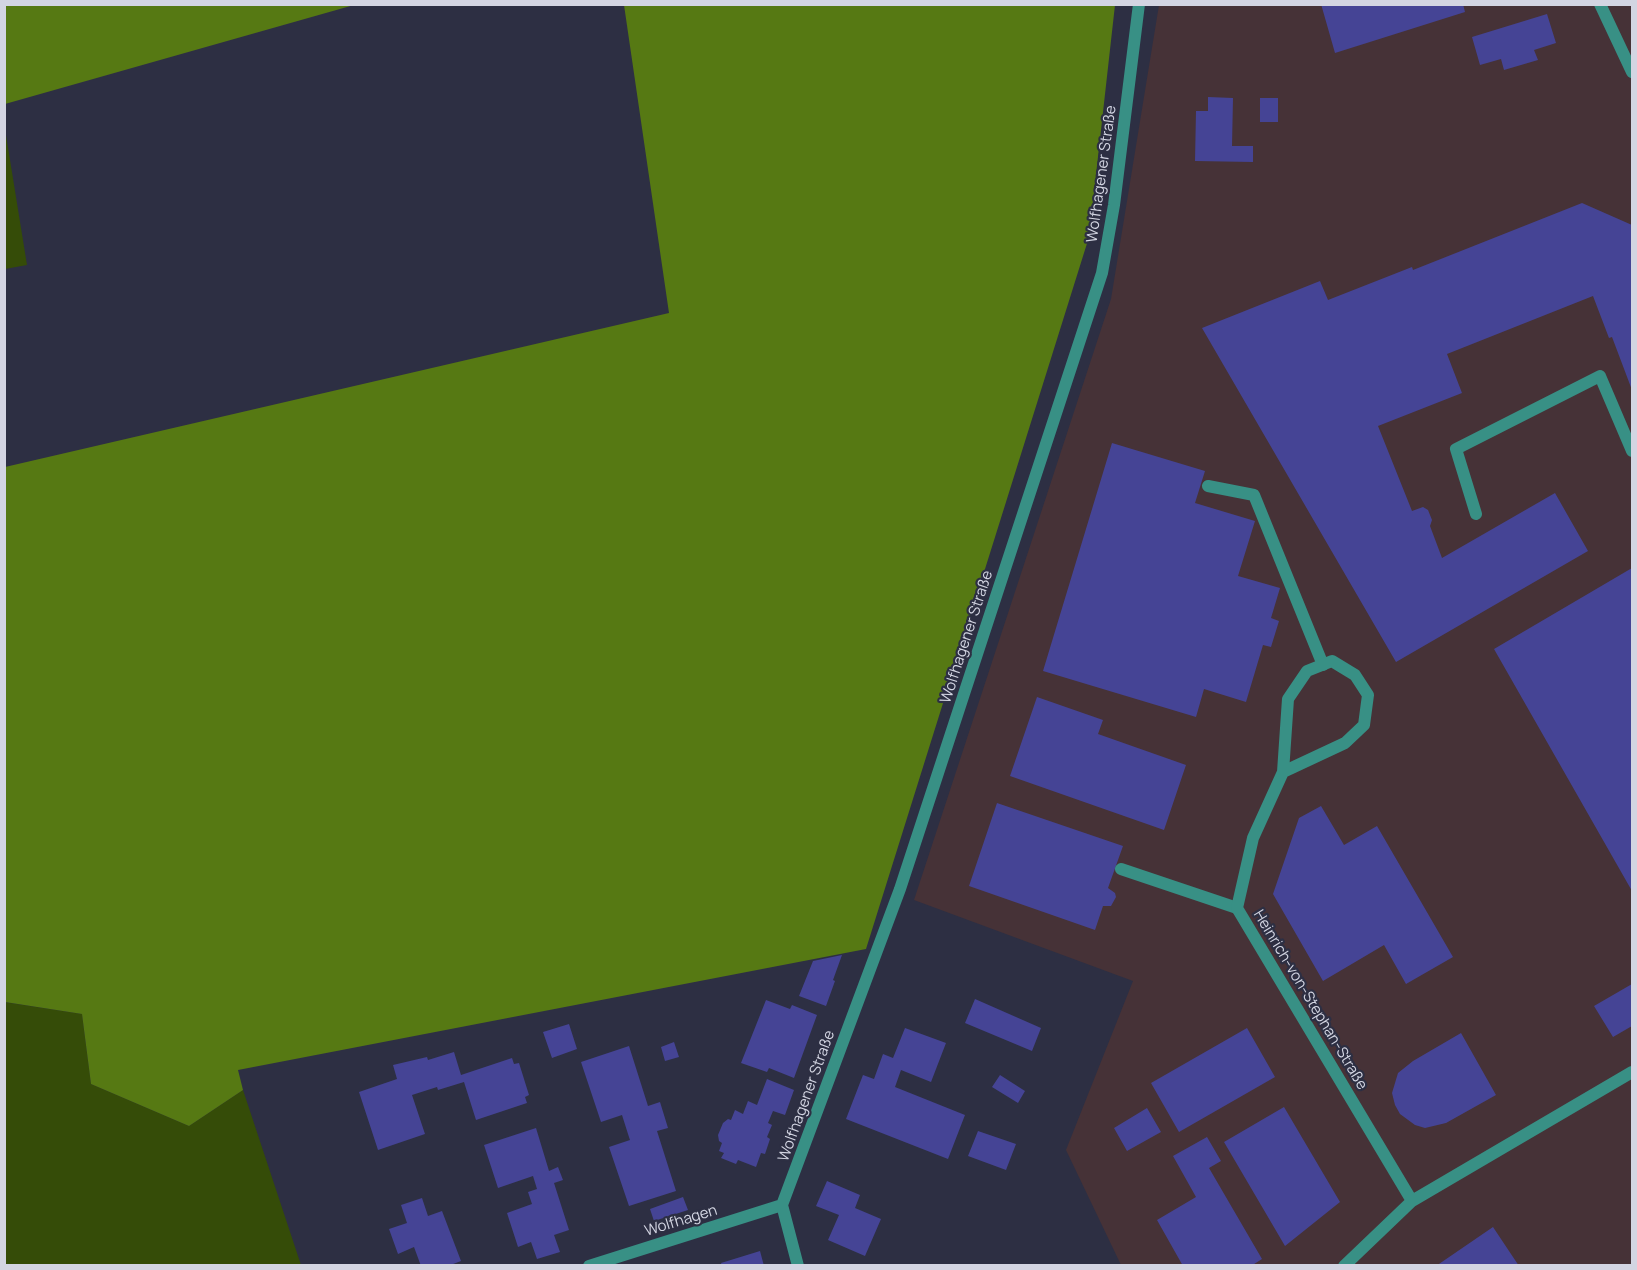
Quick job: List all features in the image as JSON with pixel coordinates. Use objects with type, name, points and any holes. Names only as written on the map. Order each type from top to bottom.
[{"type":"street","name":"Wolfhagener Straße","points":[[782,1205],[900,889],[1102,273],[1114,205],[1139,4]]},
{"type":"street","points":[[1600,4],[1632,72]]},
{"type":"street","points":[[1476,514],[1456,449],[1600,376],[1632,451]]},
{"type":"street","points":[[1208,486],[1254,495],[1323,665],[1332,661],[1355,675],[1368,695],[1364,725],[1345,742],[1283,772]]},
{"type":"street","name":"Heinrich-von-Stephan-Straße","points":[[1323,665],[1307,671],[1288,699],[1283,772],[1254,838],[1237,908],[1412,1201]]},
{"type":"street","points":[[1121,869],[1237,908]]},
{"type":"street","points":[[1344,1266],[1412,1201],[1632,1072]]},
{"type":"street","name":"Wolfhagen","points":[[589,1266],[782,1205]]},
{"type":"street","points":[[782,1205],[798,1266]]},
{"type":"shaded area","points":[[1159,5],[1632,5],[1632,1265],[1121,1265],[1066,1150],[1133,981],[914,900],[1111,299]]},
{"type":"green space","points":[[5,4],[354,4],[354,5],[5,104]]},
{"type":"green space","points":[[624,5],[1115,5],[1089,237],[866,949],[238,1070],[243,1090],[189,1126],[91,1084],[82,1014],[5,1002],[5,467],[669,313]]},
{"type":"green space","points":[[5,129],[27,265],[4,269]]},
{"type":"green space","points":[[4,1002],[82,1014],[91,1084],[189,1126],[243,1090],[301,1265],[5,1265]]},
{"type":"building","points":[[1321,4],[1463,4],[1465,12],[1335,53]]},
{"type":"building","points":[[1547,14],[1556,43],[1534,50],[1538,60],[1504,70],[1501,59],[1480,65],[1472,37]]},
{"type":"building","points":[[1208,97],[1233,98],[1232,146],[1253,146],[1253,162],[1195,161],[1196,111],[1208,111]]},
{"type":"building","points":[[1260,98],[1278,98],[1278,122],[1260,122]]},
{"type":"building","points":[[1582,203],[1632,225],[1632,390],[1612,337],[1609,338],[1593,296],[1447,354],[1462,393],[1378,426],[1412,511],[1423,507],[1428,510],[1432,520],[1430,526],[1442,558],[1555,493],[1588,551],[1396,662],[1202,328],[1320,281],[1328,300],[1412,267],[1413,270]]},
{"type":"building","points":[[1112,443],[1205,471],[1195,503],[1255,521],[1238,576],[1280,588],[1271,618],[1279,621],[1271,647],[1263,645],[1246,702],[1204,689],[1196,717],[1043,671]]},
{"type":"building","points":[[1632,568],[1632,891],[1494,649]]},
{"type":"building","points":[[1037,697],[1103,720],[1098,734],[1186,765],[1164,830],[1010,776]]},
{"type":"building","points":[[997,803],[1123,846],[1108,888],[1115,893],[1116,897],[1111,906],[1103,906],[1095,930],[969,886]]},
{"type":"building","points":[[1321,806],[1344,845],[1377,826],[1453,957],[1406,984],[1384,945],[1323,981],[1273,894],[1299,818]]},
{"type":"building","points":[[842,955],[826,1006],[799,996],[813,961]]},
{"type":"building","points":[[1632,984],[1632,1026],[1613,1037],[1594,1006]]},
{"type":"building","points":[[975,999],[1041,1028],[1032,1051],[965,1023]]},
{"type":"building","points":[[766,1000],[790,1009],[792,1005],[817,1015],[794,1078],[769,1068],[767,1072],[741,1063]]},
{"type":"building","points":[[569,1024],[577,1049],[552,1058],[543,1032]]},
{"type":"building","points":[[905,1028],[946,1043],[931,1082],[901,1070],[895,1087],[965,1115],[948,1159],[846,1119],[863,1075],[874,1079],[883,1054],[893,1058]]},
{"type":"building","points":[[1247,1028],[1275,1077],[1179,1132],[1151,1083]]},
{"type":"building","points":[[1461,1033],[1496,1095],[1446,1123],[1425,1128],[1415,1125],[1400,1114],[1395,1105],[1392,1093],[1398,1073],[1413,1061]]},
{"type":"building","points":[[674,1042],[679,1057],[665,1061],[661,1047]]},
{"type":"building","points":[[629,1046],[648,1106],[660,1102],[668,1128],[657,1131],[676,1191],[629,1206],[609,1147],[630,1140],[622,1115],[601,1122],[581,1062]]},
{"type":"building","points":[[454,1052],[461,1075],[512,1058],[514,1064],[519,1063],[529,1095],[525,1097],[527,1103],[476,1120],[464,1082],[438,1090],[437,1087],[412,1095],[425,1134],[378,1150],[359,1092],[397,1079],[393,1065],[427,1057],[428,1060]]},
{"type":"building","points":[[1000,1075],[1025,1091],[1018,1103],[992,1087]]},
{"type":"building","points":[[767,1079],[794,1090],[785,1115],[773,1111],[768,1123],[772,1125],[767,1137],[770,1139],[765,1154],[761,1153],[756,1167],[738,1160],[736,1164],[721,1158],[724,1153],[719,1151],[722,1143],[718,1135],[723,1123],[728,1119],[731,1120],[735,1110],[743,1114],[748,1101],[757,1105]]},
{"type":"building","points":[[1284,1107],[1340,1202],[1285,1246],[1224,1142]]},
{"type":"building","points":[[1147,1108],[1161,1132],[1127,1151],[1114,1128]]},
{"type":"building","points":[[536,1128],[549,1171],[558,1167],[563,1180],[554,1183],[569,1230],[554,1235],[560,1252],[537,1259],[531,1242],[518,1247],[507,1213],[532,1204],[528,1192],[537,1189],[533,1176],[498,1188],[484,1145]]},
{"type":"building","points":[[978,1131],[1016,1144],[1006,1170],[968,1156]]},
{"type":"building","points":[[1207,1137],[1221,1161],[1209,1168],[1262,1259],[1251,1266],[1183,1266],[1157,1220],[1196,1197],[1173,1156]]},
{"type":"building","points":[[827,1181],[860,1195],[855,1208],[881,1219],[865,1256],[828,1240],[839,1215],[816,1206]]},
{"type":"building","points":[[683,1197],[688,1210],[654,1221],[650,1209]]},
{"type":"building","points":[[422,1198],[428,1216],[442,1211],[461,1261],[448,1266],[421,1266],[414,1247],[398,1254],[389,1229],[407,1223],[401,1205]]},
{"type":"building","points":[[1493,1227],[1519,1266],[1436,1266]]},
{"type":"building","points":[[760,1251],[764,1266],[722,1266],[721,1263]]}]
